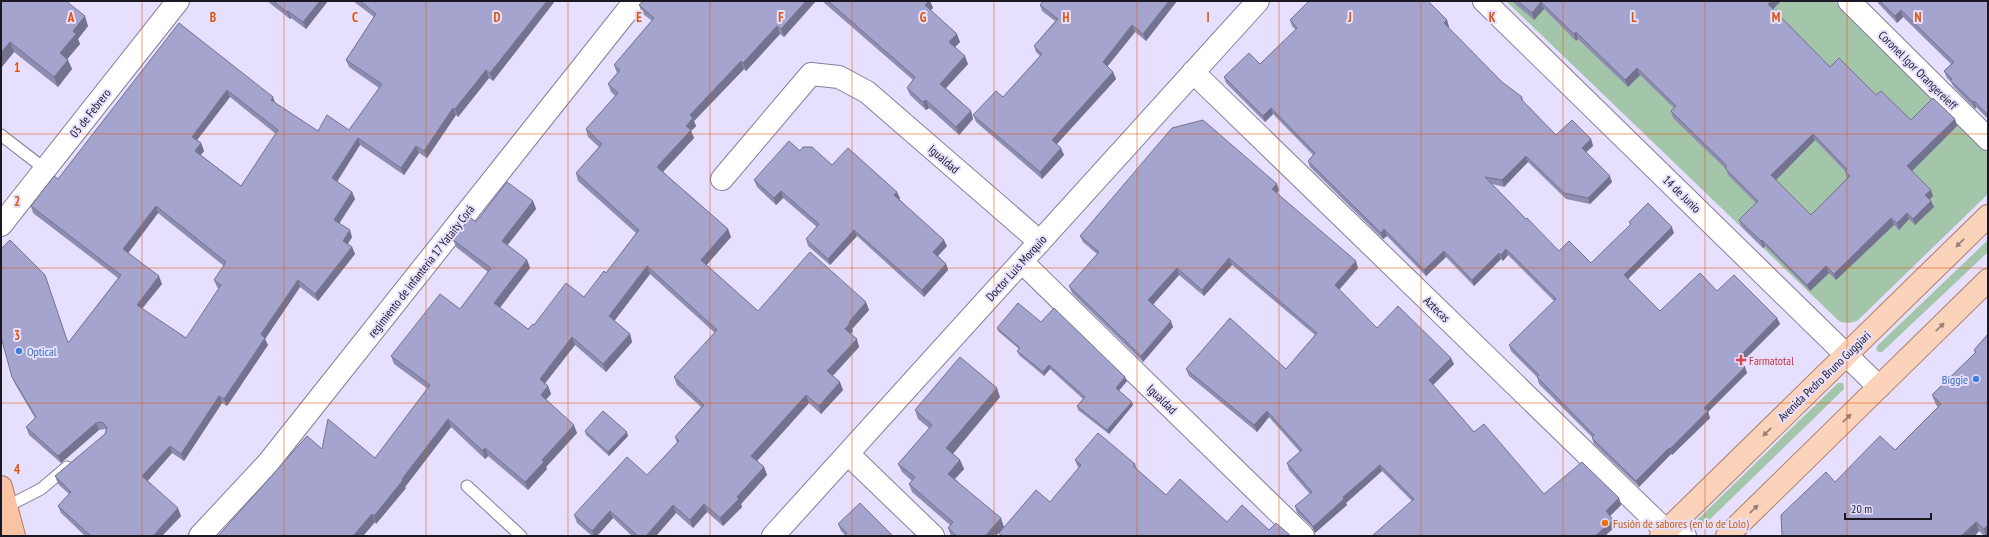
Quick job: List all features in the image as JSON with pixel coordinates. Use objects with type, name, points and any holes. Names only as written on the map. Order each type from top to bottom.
[{"type":"highway","points":[[1,486],[14,536]]},
{"type":"main road","name":"Avenida Pedro Bruno Guggiari","points":[[1671,534],[1846,355],[1988,216]]},
{"type":"main road","points":[[1727,536],[1988,280]]},
{"type":"street","name":"03 de Febrero","points":[[1,225],[178,1]]},
{"type":"street","name":"regimiento de infanteria 17 Yataity Corá","points":[[200,536],[268,463],[635,1]]},
{"type":"street","name":"Doctor Luis Morquio","points":[[773,536],[1258,1]]},
{"type":"street","name":"14 de Junio","points":[[1484,1],[1879,387]]},
{"type":"street","name":"Coronel Igor Orangereieff","points":[[1849,1],[1988,139]]},
{"type":"street","name":"Aztecas","points":[[1193,72],[1671,534]]},
{"type":"street","name":"Igualdad","points":[[722,179],[811,74],[839,77],[867,92],[1040,242]]},
{"type":"street","name":"Igualdad","points":[[1022,262],[1303,536]]},
{"type":"street","points":[[848,454],[933,536]]},
{"type":"lane","points":[[1,135],[45,169]]},
{"type":"lane","points":[[6,507],[41,489],[75,460]]},
{"type":"lane","points":[[467,486],[521,536]]},
{"type":"green space","points":[[1506,1],[1835,1],[1988,152],[1988,194],[1857,321],[1849,323],[1840,322]]},
{"type":"green space","points":[[1988,240],[1988,252],[1882,352],[1876,350],[1877,346]]},
{"type":"green space","points":[[1838,383],[1843,383],[1844,389],[1700,529],[1695,528],[1694,523]]},
{"type":"building","points":[[1,1],[66,1],[85,16],[73,31],[76,34],[60,53],[68,60],[54,77],[10,42],[1,53]]},
{"type":"building","points":[[273,1],[320,1],[303,22]]},
{"type":"building","points":[[360,1],[547,1],[490,73],[486,70],[455,109],[453,108],[424,151],[416,146],[401,168],[358,138],[332,178],[352,192],[334,220],[350,230],[343,241],[352,247],[315,294],[298,280],[261,334],[265,338],[224,399],[219,396],[181,454],[170,446],[142,476],[178,508],[153,536],[91,536],[58,506],[71,492],[55,476],[105,434],[107,427],[102,422],[96,423],[58,456],[26,427],[36,417],[12,377],[1,337],[1,249],[10,240],[45,275],[68,343],[121,275],[31,206],[54,176],[58,179],[179,23],[273,97],[271,100],[318,131],[327,115],[349,130],[382,84],[346,60],[376,14]],"holes":[[[227,90],[278,130],[241,186],[195,151],[201,143],[192,137]],[[156,206],[226,262],[214,280],[221,285],[186,338],[137,305],[159,276],[123,249]]]},
{"type":"building","points":[[643,1],[806,1],[781,29],[777,26],[743,63],[741,61],[690,115],[693,118],[686,126],[691,130],[657,167],[728,229],[701,260],[758,311],[810,252],[866,302],[845,329],[857,339],[827,371],[840,382],[819,406],[806,395],[751,456],[764,467],[737,497],[739,499],[720,518],[704,504],[690,520],[673,505],[646,536],[638,536],[610,511],[592,531],[574,515],[627,457],[647,475],[679,441],[675,437],[704,405],[674,377],[717,330],[647,266],[609,316],[630,334],[603,364],[572,337],[540,379],[548,386],[541,395],[574,425],[542,460],[544,462],[525,482],[485,448],[483,451],[448,419],[402,479],[403,480],[374,516],[372,514],[353,536],[218,536],[307,436],[322,449],[328,419],[375,458],[430,385],[391,356],[440,294],[460,309],[491,268],[453,240],[470,217],[476,222],[507,182],[533,201],[502,241],[527,260],[494,303],[528,329],[533,324],[534,325],[566,283],[584,297],[604,271],[606,273],[639,230],[576,173],[602,144],[586,129],[618,93],[608,84],[620,70],[614,65],[654,18],[639,5]]},
{"type":"building","points":[[828,1],[929,1],[925,5],[957,34],[949,42],[965,56],[940,84],[971,111],[956,127],[926,100],[923,102],[907,88],[915,77]]},
{"type":"building","points":[[1043,1],[1169,1],[1143,34],[1132,25],[1103,62],[1113,72],[1052,140],[1061,148],[1040,172],[973,115],[996,91],[1003,97],[1042,54],[1034,46],[1058,19],[1040,5]]},
{"type":"building","points":[[1309,1],[1428,1],[1447,20],[1444,23],[1502,82],[1522,97],[1521,99],[1556,135],[1572,120],[1591,139],[1582,148],[1610,176],[1588,198],[1564,193],[1526,156],[1502,180],[1485,177],[1559,251],[1569,241],[1591,263],[1631,224],[1629,222],[1648,203],[1672,227],[1624,275],[1660,311],[1700,273],[1717,291],[1734,275],[1777,318],[1737,359],[1745,367],[1704,408],[1708,411],[1636,481],[1592,438],[1594,435],[1537,377],[1539,375],[1509,345],[1556,299],[1506,249],[1501,255],[1499,253],[1472,280],[1444,251],[1424,270],[1384,229],[1381,233],[1308,161],[1315,153],[1271,108],[1263,116],[1224,77],[1249,53],[1260,64],[1297,28],[1290,20]]},
{"type":"building","points":[[1518,1],[1772,1],[1768,4],[1830,67],[1839,58],[1876,95],[1881,91],[1911,120],[1933,98],[1955,119],[1907,166],[1931,190],[1925,195],[1931,201],[1913,219],[1907,213],[1897,223],[1891,218],[1834,274],[1826,266],[1807,285],[1762,240],[1761,241],[1739,220],[1758,201],[1725,168],[1727,166],[1671,111],[1676,106],[1637,68],[1625,80],[1576,32],[1574,34],[1541,2],[1532,13]],"holes":[[[1813,134],[1847,169],[1845,171],[1850,176],[1811,215],[1771,175]]]},
{"type":"building","points":[[1880,1],[1988,1],[1988,115],[1950,80],[1952,79],[1944,71],[1954,62],[1901,10],[1895,16]]},
{"type":"building","points":[[1203,120],[1277,184],[1272,189],[1356,261],[1335,285],[1377,328],[1398,306],[1451,358],[1429,380],[1474,432],[1484,424],[1544,494],[1582,462],[1619,498],[1606,511],[1613,520],[1595,536],[1372,536],[1414,499],[1380,465],[1343,497],[1344,499],[1313,527],[1295,506],[1312,492],[1287,463],[1302,450],[1267,411],[1254,425],[1186,369],[1230,318],[1286,369],[1317,333],[1229,258],[1202,290],[1177,268],[1148,300],[1171,321],[1141,356],[1069,286],[1099,252],[1080,236],[1172,128]]},
{"type":"building","points":[[789,141],[800,151],[803,147],[812,147],[832,165],[848,148],[897,192],[894,195],[944,240],[933,252],[946,264],[922,290],[854,230],[828,259],[806,239],[819,224],[781,191],[774,198],[754,180]]},
{"type":"building","points":[[1018,303],[1041,322],[1054,308],[1125,377],[1116,388],[1132,402],[1107,430],[1077,406],[1085,397],[1049,365],[1043,372],[1017,351],[1020,348],[997,328]]},
{"type":"building","points":[[1988,334],[1988,525],[1984,529],[1976,522],[1961,536],[1782,536],[1781,515],[1826,472],[1835,482],[1880,436],[1895,450],[1941,404],[1932,395],[1976,352],[1974,350]]},
{"type":"building","points":[[960,357],[997,388],[946,448],[960,460],[948,474],[1001,518],[985,536],[957,536],[948,528],[953,522],[909,484],[915,477],[898,464],[932,425],[915,410]]},
{"type":"building","points":[[603,411],[627,432],[608,452],[585,431]]},
{"type":"building","points":[[1098,433],[1135,464],[1133,466],[1166,495],[1180,479],[1227,522],[1242,505],[1269,530],[1276,523],[1291,536],[1002,536],[999,533],[1036,490],[1050,502],[1081,465],[1075,460]]},
{"type":"building","points":[[860,503],[893,536],[844,536],[847,533],[838,524]]},
{"type":"place","name":"Optical","points":[[19,351]]},
{"type":"place","name":"Farmatotal","points":[[1741,360]]},
{"type":"place","name":"Biggie","points":[[1976,379]]},
{"type":"place","name":"Fusión de sabores (en lo de Lolo)","points":[[1605,523]]}]
